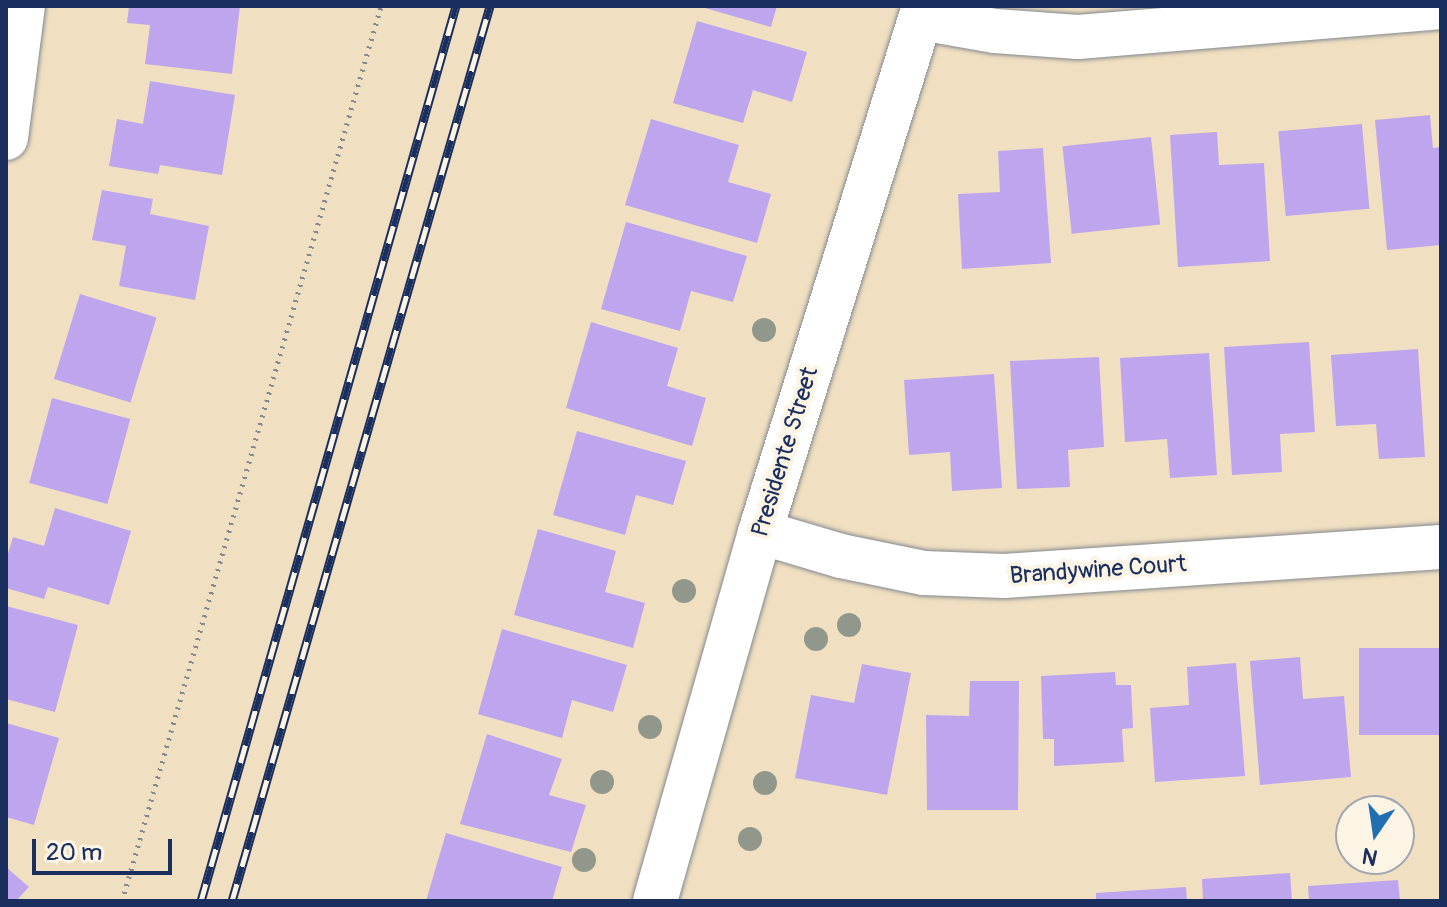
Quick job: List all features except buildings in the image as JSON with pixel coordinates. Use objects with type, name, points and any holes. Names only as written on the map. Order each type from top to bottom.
[{"type":"street","points":[[6,138],[23,6]]},
{"type":"street","points":[[922,12],[995,31],[1078,37],[1441,7]]},
{"type":"street","name":"Presidente Street","points":[[655,901],[760,532],[922,12]]},
{"type":"street","name":"Brandywine Court","points":[[760,532],[841,556],[924,573],[1004,576],[1441,547]]},
{"type":"path","points":[[122,901],[381,6]]},
{"type":"railway","points":[[201,901],[456,6]]},
{"type":"railway","points":[[232,901],[490,6]]}]
